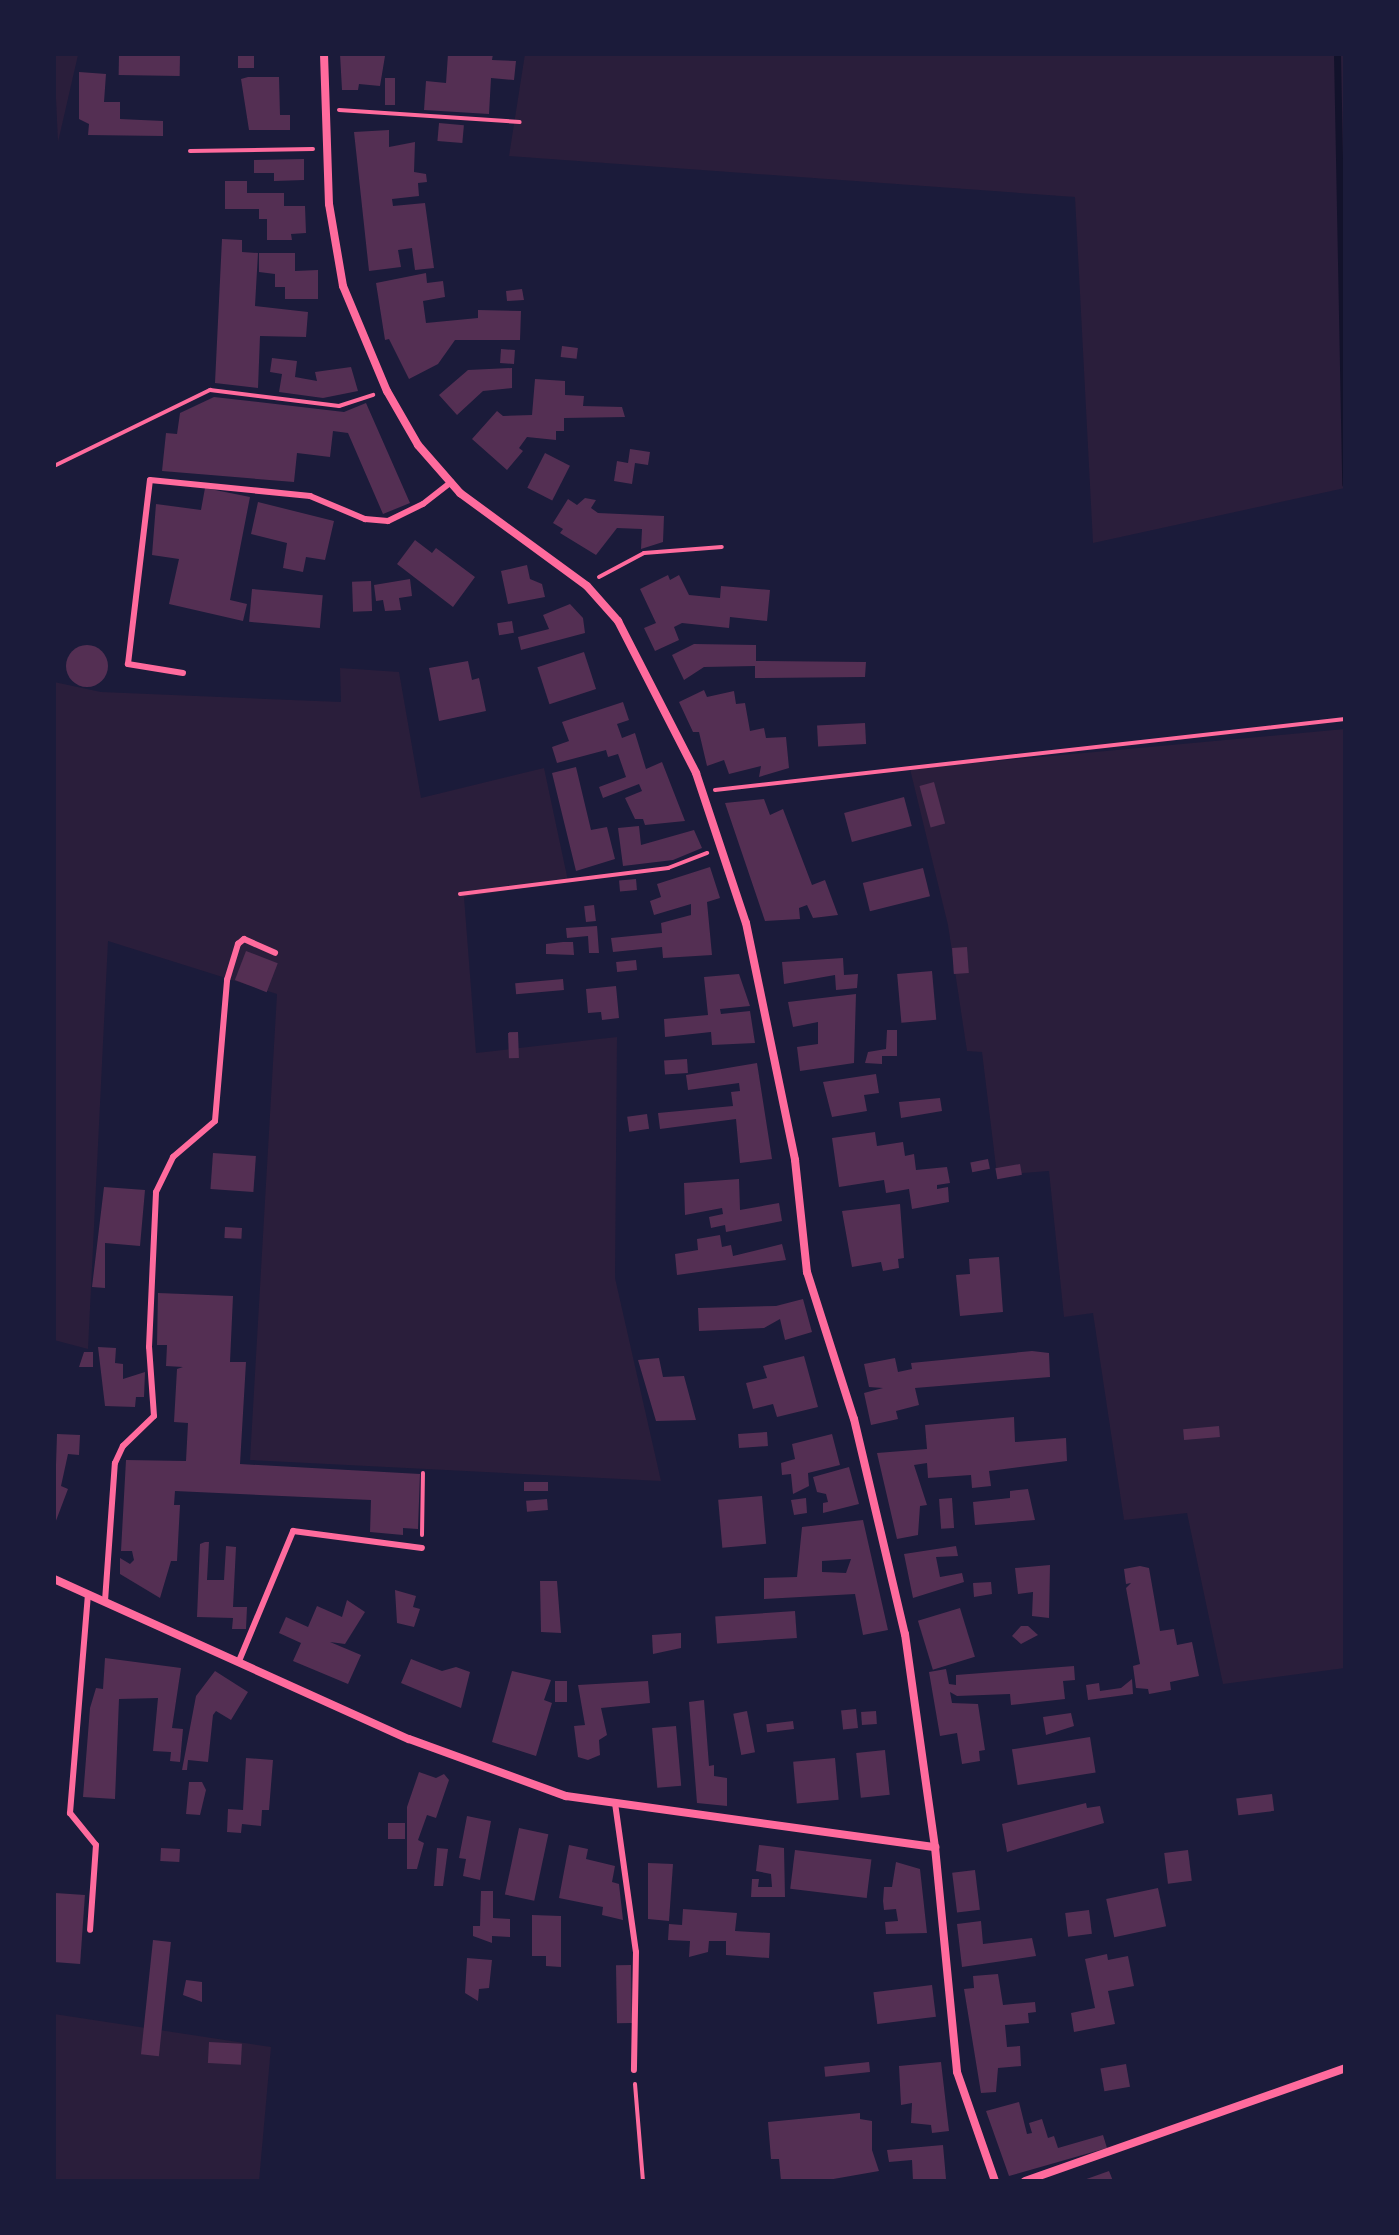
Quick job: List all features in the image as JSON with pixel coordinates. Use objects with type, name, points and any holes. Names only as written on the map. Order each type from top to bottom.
[{"type":"street","points":[[324,54],[329,204],[343,286],[387,391],[418,445],[451,482],[587,586],[618,621],[702,791],[746,923],[770,1025],[795,1160],[807,1272],[854,1419],[905,1634],[935,1847],[957,2072],[995,2181]]},
{"type":"street","points":[[54,1579],[409,1739],[566,1796],[935,1847]]},
{"type":"street","points":[[1025,2181],[1345,2068]]},
{"type":"lane","points":[[183,673],[128,664],[150,480],[310,496],[365,519],[388,521],[423,504],[451,482]]},
{"type":"lane","points":[[105,1601],[115,1463],[123,1446],[154,1416],[149,1347],[156,1192],[173,1157],[215,1121],[227,980],[238,944],[244,939],[275,953]]},
{"type":"lane","points":[[239,1661],[293,1531],[422,1548]]},
{"type":"lane","points":[[88,1594],[70,1813],[96,1845],[90,1930]]},
{"type":"lane","points":[[615,1803],[636,1952],[634,2070]]},
{"type":"path","points":[[326,109],[520,122]]},
{"type":"path","points":[[190,151],[327,148]]},
{"type":"path","points":[[54,466],[210,390],[339,406],[387,391]]},
{"type":"path","points":[[611,568],[644,553],[722,547]]},
{"type":"path","points":[[702,791],[1345,719]]},
{"type":"path","points":[[460,894],[668,868],[721,848]]},
{"type":"path","points":[[422,1548],[423,1473]]},
{"type":"path","points":[[634,2070],[643,2181]]},
{"type":"shaded area","points":[[54,54],[92,54],[78,55],[58,142]]},
{"type":"shaded area","points":[[525,54],[1345,54],[1345,488],[1093,543],[1075,197],[509,156]]},
{"type":"shaded area","points":[[340,668],[399,672],[421,798],[544,768],[568,881],[464,897],[476,1053],[617,1037],[615,1278],[661,1481],[250,1460],[277,994],[108,941],[88,1349],[54,1340],[54,682],[101,692],[341,702]]},
{"type":"shaded area","points":[[1345,729],[1345,1668],[1223,1684],[1187,1513],[1124,1520],[1093,1313],[1064,1317],[1049,1171],[997,1175],[982,1052],[967,1051],[948,925],[910,769]]},
{"type":"shaded area","points":[[54,2014],[271,2047],[259,2181],[54,2181]]},
{"type":"building","points":[[119,54],[180,55],[180,76],[119,75]]},
{"type":"building","points":[[340,54],[385,56],[380,86],[359,84],[358,90],[342,90]]},
{"type":"building","points":[[448,54],[493,54],[492,60],[516,61],[514,80],[491,78],[489,114],[424,110],[426,81],[446,83]]},
{"type":"building","points":[[238,56],[254,56],[254,68],[238,68]]},
{"type":"building","points":[[79,72],[106,74],[104,102],[120,102],[120,119],[163,121],[163,136],[88,135],[89,124],[79,119]]},
{"type":"building","points":[[279,77],[280,115],[290,115],[290,130],[249,130],[241,79]]},
{"type":"building","points":[[385,78],[395,78],[395,105],[385,105]]},
{"type":"building","points":[[439,123],[464,125],[462,143],[437,141]]},
{"type":"building","points":[[389,130],[389,147],[415,142],[414,172],[426,174],[427,182],[418,183],[419,196],[392,199],[393,206],[425,203],[434,268],[415,270],[412,248],[398,250],[401,267],[369,271],[354,132]]},
{"type":"building","points":[[304,159],[304,180],[274,181],[274,173],[254,173],[254,160]]},
{"type":"building","points":[[225,181],[247,181],[247,193],[284,193],[284,206],[305,206],[306,233],[291,234],[292,240],[267,240],[267,219],[259,219],[259,209],[225,209]]},
{"type":"building","points":[[222,239],[242,240],[242,252],[258,253],[255,306],[308,312],[306,337],[260,336],[258,388],[215,383]]},
{"type":"building","points":[[259,253],[295,253],[295,271],[318,270],[318,299],[285,299],[285,287],[275,287],[275,274],[259,272]]},
{"type":"building","points":[[426,273],[427,283],[443,281],[445,297],[423,301],[426,323],[478,318],[478,310],[521,311],[520,340],[455,340],[438,364],[409,379],[389,339],[385,340],[376,283]]},
{"type":"building","points":[[522,289],[524,300],[507,301],[506,291]]},
{"type":"building","points":[[562,346],[578,348],[577,359],[561,357]]},
{"type":"building","points":[[501,349],[515,350],[514,364],[500,363]]},
{"type":"building","points":[[272,358],[297,361],[295,377],[317,381],[315,372],[351,367],[358,391],[323,398],[279,392],[282,374],[270,372]]},
{"type":"building","points":[[512,368],[512,388],[483,391],[457,415],[439,395],[468,370]]},
{"type":"building","points":[[535,379],[565,381],[565,395],[584,396],[583,406],[622,407],[625,417],[564,418],[564,431],[556,431],[556,440],[527,437],[519,448],[523,451],[507,470],[472,439],[497,411],[503,416],[532,415]]},
{"type":"building","points":[[214,397],[344,412],[366,403],[410,503],[383,514],[348,433],[333,431],[330,457],[297,453],[294,482],[162,471],[166,433],[177,434],[180,413]]},
{"type":"building","points":[[630,449],[650,452],[648,465],[635,463],[632,484],[614,481],[617,461],[628,463]]},
{"type":"building","points":[[545,453],[570,466],[552,500],[527,488]]},
{"type":"building","points":[[205,488],[250,497],[230,600],[247,604],[243,621],[169,604],[179,559],[152,555],[156,504],[201,510]]},
{"type":"building","points":[[585,498],[596,500],[591,508],[598,513],[664,516],[663,542],[641,549],[642,529],[617,528],[596,555],[560,533],[563,529],[553,523],[568,499],[577,505]]},
{"type":"building","points":[[258,502],[334,521],[325,560],[306,557],[303,572],[283,568],[287,543],[251,534]]},
{"type":"building","points":[[415,540],[432,553],[436,548],[475,577],[453,607],[397,564]]},
{"type":"building","points":[[527,565],[530,579],[542,584],[545,597],[508,604],[501,571]]},
{"type":"building","points":[[668,575],[670,580],[679,575],[689,595],[720,598],[721,586],[770,590],[767,621],[730,617],[729,628],[682,623],[674,627],[679,640],[655,651],[644,628],[656,623],[640,589]]},
{"type":"building","points":[[410,579],[412,596],[399,598],[401,610],[385,611],[383,600],[376,601],[374,585]]},
{"type":"building","points":[[371,581],[372,611],[353,612],[352,582]]},
{"type":"building","points":[[252,589],[323,595],[320,628],[249,622]]},
{"type":"building","points":[[570,604],[583,618],[585,633],[521,650],[518,637],[549,629],[543,615]]},
{"type":"building","points":[[512,621],[514,633],[499,635],[497,623]]},
{"type":"building","points":[[694,644],[756,645],[756,661],[866,662],[865,677],[755,678],[755,666],[704,667],[684,680],[672,655]]},
{"type":"building","points":[[87,645],[102,651],[108,666],[102,681],[87,687],[72,681],[66,666],[72,651]]},
{"type":"building","points":[[584,652],[596,689],[549,704],[537,667]]},
{"type":"building","points":[[468,661],[472,680],[479,678],[486,711],[439,721],[429,668]]},
{"type":"building","points":[[704,690],[707,697],[734,691],[736,704],[745,703],[750,731],[764,728],[766,738],[786,737],[789,768],[759,777],[761,766],[729,774],[724,760],[707,766],[699,732],[693,732],[679,702]]},
{"type":"building","points":[[623,702],[629,720],[617,724],[622,738],[635,733],[646,769],[662,762],[685,821],[645,825],[643,819],[635,819],[625,798],[642,791],[639,784],[603,798],[599,787],[626,777],[618,754],[608,757],[606,750],[557,763],[552,747],[569,741],[562,722]]},
{"type":"building","points":[[865,723],[866,744],[818,746],[817,726]]},
{"type":"building","points":[[576,767],[591,830],[607,827],[615,859],[576,871],[552,773]]},
{"type":"building","points":[[934,782],[945,824],[931,827],[920,786]]},
{"type":"building","points":[[904,797],[912,826],[852,842],[844,813]]},
{"type":"building","points":[[764,799],[770,815],[783,809],[812,885],[825,880],[838,915],[813,918],[807,905],[799,908],[800,919],[765,921],[725,803]]},
{"type":"building","points":[[639,826],[641,845],[694,830],[702,848],[673,860],[623,866],[618,828]]},
{"type":"building","points":[[710,867],[720,898],[707,902],[712,955],[663,958],[662,947],[613,952],[611,938],[662,933],[661,923],[691,915],[691,904],[654,915],[650,901],[661,897],[657,884]]},
{"type":"building","points":[[923,868],[930,896],[870,911],[863,883]]},
{"type":"building","points":[[636,879],[637,890],[620,891],[619,880]]},
{"type":"building","points":[[594,905],[596,921],[586,922],[584,906]]},
{"type":"building","points":[[597,926],[599,953],[589,953],[588,936],[567,938],[566,928]]},
{"type":"building","points":[[573,942],[574,955],[546,954],[546,944]]},
{"type":"building","points":[[967,947],[969,973],[954,974],[952,948]]},
{"type":"building","points":[[246,951],[278,963],[267,992],[235,980]]},
{"type":"building","points":[[843,958],[844,975],[858,974],[857,988],[836,990],[835,975],[784,984],[782,962]]},
{"type":"building","points":[[636,960],[637,970],[617,972],[616,962]]},
{"type":"building","points":[[932,971],[936,1020],[901,1023],[897,974]]},
{"type":"building","points":[[739,974],[750,1006],[720,1009],[721,1014],[750,1011],[755,1043],[712,1045],[711,1032],[665,1037],[664,1019],[708,1015],[704,977]]},
{"type":"building","points":[[563,979],[564,990],[516,994],[515,983]]},
{"type":"building","points":[[616,986],[619,1018],[602,1020],[601,1012],[588,1013],[586,989]]},
{"type":"building","points":[[856,994],[854,1063],[800,1071],[797,1047],[818,1044],[818,1022],[793,1027],[788,1002]]},
{"type":"building","points":[[887,1030],[897,1030],[897,1056],[882,1056],[882,1064],[865,1063],[868,1052],[886,1049]]},
{"type":"building","points":[[508,1032],[518,1032],[519,1058],[509,1058]]},
{"type":"building","points":[[687,1059],[688,1073],[665,1075],[664,1061]]},
{"type":"building","points":[[757,1063],[772,1159],[740,1163],[736,1119],[660,1129],[658,1113],[733,1106],[731,1092],[740,1091],[739,1083],[688,1090],[686,1075]]},
{"type":"building","points":[[876,1074],[879,1093],[864,1095],[867,1111],[832,1117],[823,1082]]},
{"type":"building","points":[[940,1098],[942,1111],[901,1118],[899,1102]]},
{"type":"building","points":[[647,1114],[649,1129],[629,1132],[627,1117]]},
{"type":"building","points":[[875,1132],[877,1146],[903,1142],[905,1156],[914,1154],[916,1170],[947,1167],[950,1183],[937,1185],[937,1189],[948,1187],[949,1202],[912,1209],[909,1189],[886,1193],[884,1180],[839,1187],[832,1138]]},
{"type":"building","points":[[213,1153],[256,1156],[253,1192],[210,1189]]},
{"type":"building","points":[[988,1159],[990,1169],[972,1172],[970,1162]]},
{"type":"building","points":[[1020,1164],[1022,1175],[997,1179],[995,1168]]},
{"type":"building","points":[[739,1179],[740,1210],[779,1203],[782,1221],[726,1232],[725,1225],[711,1228],[709,1217],[723,1214],[722,1208],[685,1215],[684,1183]]},
{"type":"building","points":[[104,1187],[145,1190],[140,1246],[105,1243],[105,1288],[92,1287]]},
{"type":"building","points":[[900,1204],[904,1258],[898,1259],[899,1268],[883,1271],[881,1262],[852,1267],[842,1211]]},
{"type":"building","points":[[225,1227],[242,1228],[241,1239],[224,1238]]},
{"type":"building","points":[[720,1235],[722,1247],[731,1245],[733,1256],[782,1244],[786,1260],[677,1275],[675,1254],[698,1250],[697,1239]]},
{"type":"building","points":[[999,1257],[1003,1312],[960,1316],[956,1275],[970,1274],[969,1259]]},
{"type":"building","points":[[158,1293],[233,1296],[230,1362],[246,1362],[240,1464],[420,1474],[418,1529],[403,1528],[403,1535],[370,1532],[371,1500],[175,1491],[174,1505],[180,1505],[177,1561],[171,1561],[160,1598],[120,1574],[120,1558],[130,1564],[134,1560],[132,1551],[121,1551],[126,1460],[186,1461],[188,1423],[174,1422],[177,1369],[183,1367],[166,1366],[167,1345],[157,1345]]},
{"type":"building","points":[[803,1299],[812,1332],[785,1340],[780,1319],[764,1328],[699,1331],[698,1308],[776,1306]]},
{"type":"building","points":[[98,1347],[116,1348],[115,1363],[123,1364],[123,1379],[145,1372],[144,1397],[136,1397],[135,1407],[105,1406]]},
{"type":"building","points":[[1032,1351],[1049,1353],[1050,1377],[915,1388],[919,1405],[896,1411],[898,1419],[871,1425],[864,1393],[883,1388],[869,1387],[864,1364],[895,1358],[898,1372],[912,1369],[911,1363]]},
{"type":"building","points":[[84,1352],[93,1352],[93,1367],[79,1367]]},
{"type":"building","points":[[804,1356],[818,1407],[777,1417],[773,1404],[753,1409],[746,1383],[767,1378],[763,1366]]},
{"type":"building","points":[[659,1358],[663,1377],[684,1376],[696,1420],[656,1421],[638,1360]]},
{"type":"building","points":[[1014,1417],[1015,1442],[1066,1438],[1067,1461],[989,1471],[991,1486],[972,1488],[971,1475],[928,1478],[927,1463],[914,1465],[927,1505],[920,1506],[918,1535],[897,1539],[877,1453],[927,1449],[925,1425]]},
{"type":"building","points":[[1219,1426],[1220,1437],[1184,1440],[1183,1429]]},
{"type":"building","points":[[767,1432],[768,1446],[739,1448],[738,1434]]},
{"type":"building","points":[[57,1434],[80,1435],[79,1455],[68,1454],[61,1486],[68,1489],[54,1526]]},
{"type":"building","points":[[832,1434],[840,1465],[808,1473],[809,1486],[793,1494],[791,1474],[782,1475],[781,1463],[795,1459],[792,1444]]},
{"type":"building","points":[[849,1467],[859,1504],[823,1513],[823,1503],[828,1502],[826,1494],[817,1492],[813,1477]]},
{"type":"building","points":[[524,1482],[548,1482],[548,1491],[524,1491]]},
{"type":"building","points":[[1028,1489],[1035,1520],[975,1525],[973,1502],[1010,1498],[1010,1491]]},
{"type":"building","points":[[762,1496],[766,1544],[722,1548],[718,1500]]},
{"type":"building","points":[[806,1498],[807,1513],[794,1515],[791,1500]]},
{"type":"building","points":[[952,1498],[954,1528],[941,1529],[939,1499]]},
{"type":"building","points":[[547,1499],[548,1510],[527,1512],[526,1501]]},
{"type":"building","points":[[863,1520],[888,1630],[863,1635],[855,1594],[764,1599],[764,1578],[797,1577],[802,1527]],"holes":[[[851,1559],[846,1573],[822,1572],[822,1561]]]},
{"type":"building","points":[[209,1542],[207,1580],[224,1580],[226,1546],[236,1547],[233,1607],[247,1607],[246,1629],[232,1629],[233,1618],[197,1617],[200,1544]]},
{"type":"building","points":[[956,1546],[958,1556],[936,1557],[940,1577],[962,1573],[964,1582],[913,1598],[904,1554]]},
{"type":"building","points":[[1050,1565],[1049,1618],[1032,1616],[1033,1592],[1018,1594],[1015,1568]]},
{"type":"building","points":[[1149,1568],[1160,1631],[1174,1629],[1177,1645],[1192,1642],[1199,1676],[1170,1682],[1171,1690],[1149,1694],[1148,1689],[1136,1688],[1133,1666],[1140,1664],[1126,1588],[1131,1583],[1126,1584],[1124,1569]]},
{"type":"building","points":[[540,1581],[557,1581],[561,1633],[541,1632]]},
{"type":"building","points":[[991,1582],[992,1594],[974,1597],[973,1583]]},
{"type":"building","points":[[395,1590],[416,1596],[413,1607],[420,1609],[414,1627],[397,1623]]},
{"type":"building","points":[[347,1600],[365,1612],[345,1644],[330,1642],[361,1655],[348,1684],[293,1661],[301,1643],[279,1633],[286,1617],[308,1627],[317,1606],[342,1617]]},
{"type":"building","points":[[960,1608],[975,1657],[933,1670],[918,1621]]},
{"type":"building","points":[[795,1611],[797,1638],[717,1644],[715,1617]]},
{"type":"building","points":[[1021,1626],[1028,1626],[1038,1635],[1021,1644],[1012,1636]]},
{"type":"building","points":[[681,1633],[681,1648],[653,1654],[652,1635]]},
{"type":"building","points":[[105,1658],[181,1668],[172,1728],[183,1729],[180,1762],[170,1761],[171,1752],[153,1751],[158,1698],[119,1699],[115,1799],[83,1797],[90,1708],[96,1688],[103,1689]]},
{"type":"building","points":[[411,1659],[442,1671],[456,1667],[470,1672],[461,1708],[401,1683]]},
{"type":"building","points":[[1074,1666],[1075,1680],[1063,1681],[1065,1699],[1011,1705],[1010,1694],[957,1696],[950,1692],[952,1703],[978,1704],[985,1750],[979,1751],[980,1761],[962,1764],[957,1733],[940,1736],[929,1672],[946,1669],[949,1684],[956,1685],[956,1675]]},
{"type":"building","points":[[215,1671],[248,1692],[231,1720],[216,1711],[213,1715],[208,1762],[188,1760],[187,1770],[182,1770],[196,1696]]},
{"type":"building","points":[[512,1671],[551,1680],[544,1700],[552,1703],[536,1756],[492,1742]]},
{"type":"building","points":[[1132,1679],[1133,1694],[1088,1700],[1086,1685],[1099,1683],[1100,1691],[1121,1688]]},
{"type":"building","points":[[555,1681],[567,1681],[567,1702],[555,1702]]},
{"type":"building","points":[[648,1681],[650,1703],[601,1708],[607,1735],[599,1740],[600,1755],[588,1760],[578,1757],[574,1726],[585,1725],[578,1685]]},
{"type":"building","points":[[704,1700],[709,1766],[714,1765],[714,1776],[727,1778],[727,1806],[697,1803],[689,1702]]},
{"type":"building","points":[[856,1709],[858,1728],[843,1729],[841,1711]]},
{"type":"building","points":[[747,1711],[755,1752],[741,1755],[733,1714]]},
{"type":"building","points":[[876,1711],[877,1724],[862,1725],[861,1712]]},
{"type":"building","points":[[1071,1713],[1074,1726],[1046,1735],[1043,1717]]},
{"type":"building","points":[[793,1721],[794,1729],[767,1732],[766,1724]]},
{"type":"building","points":[[676,1726],[681,1786],[657,1788],[652,1728]]},
{"type":"building","points":[[1090,1737],[1096,1773],[1018,1785],[1012,1749]]},
{"type":"building","points":[[885,1750],[890,1795],[861,1798],[856,1753]]},
{"type":"building","points":[[246,1758],[273,1760],[269,1810],[262,1810],[261,1826],[242,1824],[241,1833],[227,1832],[228,1809],[243,1810]]},
{"type":"building","points":[[835,1758],[839,1800],[797,1804],[793,1762]]},
{"type":"building","points":[[419,1772],[436,1778],[444,1774],[449,1780],[436,1818],[427,1815],[418,1840],[424,1843],[417,1869],[407,1869],[407,1807]]},
{"type":"building","points":[[189,1782],[202,1782],[206,1790],[200,1815],[186,1814]]},
{"type":"building","points":[[1272,1794],[1274,1811],[1238,1815],[1236,1798]]},
{"type":"building","points":[[1086,1803],[1087,1808],[1100,1806],[1104,1823],[1007,1852],[1002,1824]]},
{"type":"building","points":[[467,1816],[491,1821],[480,1880],[463,1876],[466,1859],[459,1858]]},
{"type":"building","points":[[388,1823],[405,1823],[405,1839],[388,1839]]},
{"type":"building","points":[[519,1828],[548,1834],[534,1901],[505,1895]]},
{"type":"building","points":[[569,1845],[588,1849],[586,1859],[615,1866],[612,1882],[619,1884],[623,1920],[602,1915],[603,1907],[559,1898]]},
{"type":"building","points":[[759,1845],[784,1848],[785,1897],[751,1897],[752,1879],[759,1879],[758,1887],[772,1887],[771,1874],[756,1871]]},
{"type":"building","points":[[161,1848],[180,1849],[179,1862],[160,1861]]},
{"type":"building","points":[[437,1848],[448,1849],[443,1886],[434,1886]]},
{"type":"building","points":[[795,1850],[871,1859],[867,1898],[790,1889]]},
{"type":"building","points":[[1188,1850],[1192,1881],[1168,1884],[1164,1853]]},
{"type":"building","points":[[896,1862],[920,1869],[927,1933],[886,1934],[885,1922],[898,1921],[896,1909],[884,1910],[883,1901],[884,1887],[892,1887]]},
{"type":"building","points":[[648,1863],[673,1864],[669,1921],[648,1919]]},
{"type":"building","points":[[975,1870],[980,1910],[957,1913],[952,1873]]},
{"type":"building","points":[[1158,1888],[1166,1926],[1114,1937],[1106,1899]]},
{"type":"building","points":[[481,1891],[493,1891],[493,1918],[510,1919],[510,1937],[492,1936],[492,1943],[473,1936],[473,1926],[480,1926]]},
{"type":"building","points":[[55,1893],[85,1895],[80,1964],[54,1962]]},
{"type":"building","points":[[683,1909],[737,1913],[735,1931],[770,1933],[769,1958],[726,1955],[726,1941],[709,1941],[708,1952],[689,1957],[690,1941],[668,1940],[669,1924],[682,1925]]},
{"type":"building","points":[[1089,1910],[1092,1934],[1068,1937],[1065,1913]]},
{"type":"building","points":[[532,1915],[561,1916],[561,1967],[546,1966],[546,1956],[532,1956]]},
{"type":"building","points":[[981,1921],[983,1944],[1032,1938],[1036,1956],[962,1967],[957,1924]]},
{"type":"building","points":[[153,1940],[171,1942],[159,2056],[141,2054]]},
{"type":"building","points":[[1107,1954],[1108,1960],[1128,1956],[1134,1986],[1108,1991],[1115,2024],[1074,2032],[1071,2013],[1095,2008],[1085,1959]]},
{"type":"building","points":[[467,1958],[492,1960],[489,1988],[479,1989],[478,2001],[465,1993]]},
{"type":"building","points":[[616,1965],[631,1965],[632,2023],[617,2023]]},
{"type":"building","points":[[998,1974],[1003,2005],[1035,2002],[1036,2012],[1028,2013],[1029,2023],[1005,2025],[1007,2047],[1020,2046],[1021,2066],[998,2068],[996,2092],[981,2093],[964,1989],[974,1988],[973,1976]]},
{"type":"building","points":[[186,1980],[202,1982],[202,2002],[183,1995]]},
{"type":"building","points":[[932,1985],[936,2017],[877,2024],[873,1992]]},
{"type":"building","points":[[209,2042],[242,2044],[241,2065],[208,2063]]},
{"type":"building","points":[[869,2062],[870,2072],[825,2077],[824,2067]]},
{"type":"building","points":[[941,2062],[949,2131],[932,2133],[931,2125],[911,2123],[912,2103],[901,2105],[899,2066]]},
{"type":"building","points":[[1126,2064],[1130,2087],[1104,2091],[1100,2069]]},
{"type":"building","points":[[1019,2102],[1027,2134],[1032,2133],[1029,2123],[1042,2119],[1048,2138],[1054,2136],[1058,2148],[1103,2135],[1107,2148],[1009,2176],[986,2111]]},
{"type":"building","points":[[860,2113],[860,2119],[872,2121],[872,2150],[879,2171],[822,2181],[781,2181],[779,2159],[771,2159],[768,2122]]},
{"type":"building","points":[[943,2145],[946,2179],[913,2181],[912,2160],[889,2162],[887,2150]]},
{"type":"building","points":[[1109,2171],[1113,2181],[1081,2181]]},
{"type":"waterway","points":[[1337,54],[1345,484]]}]
